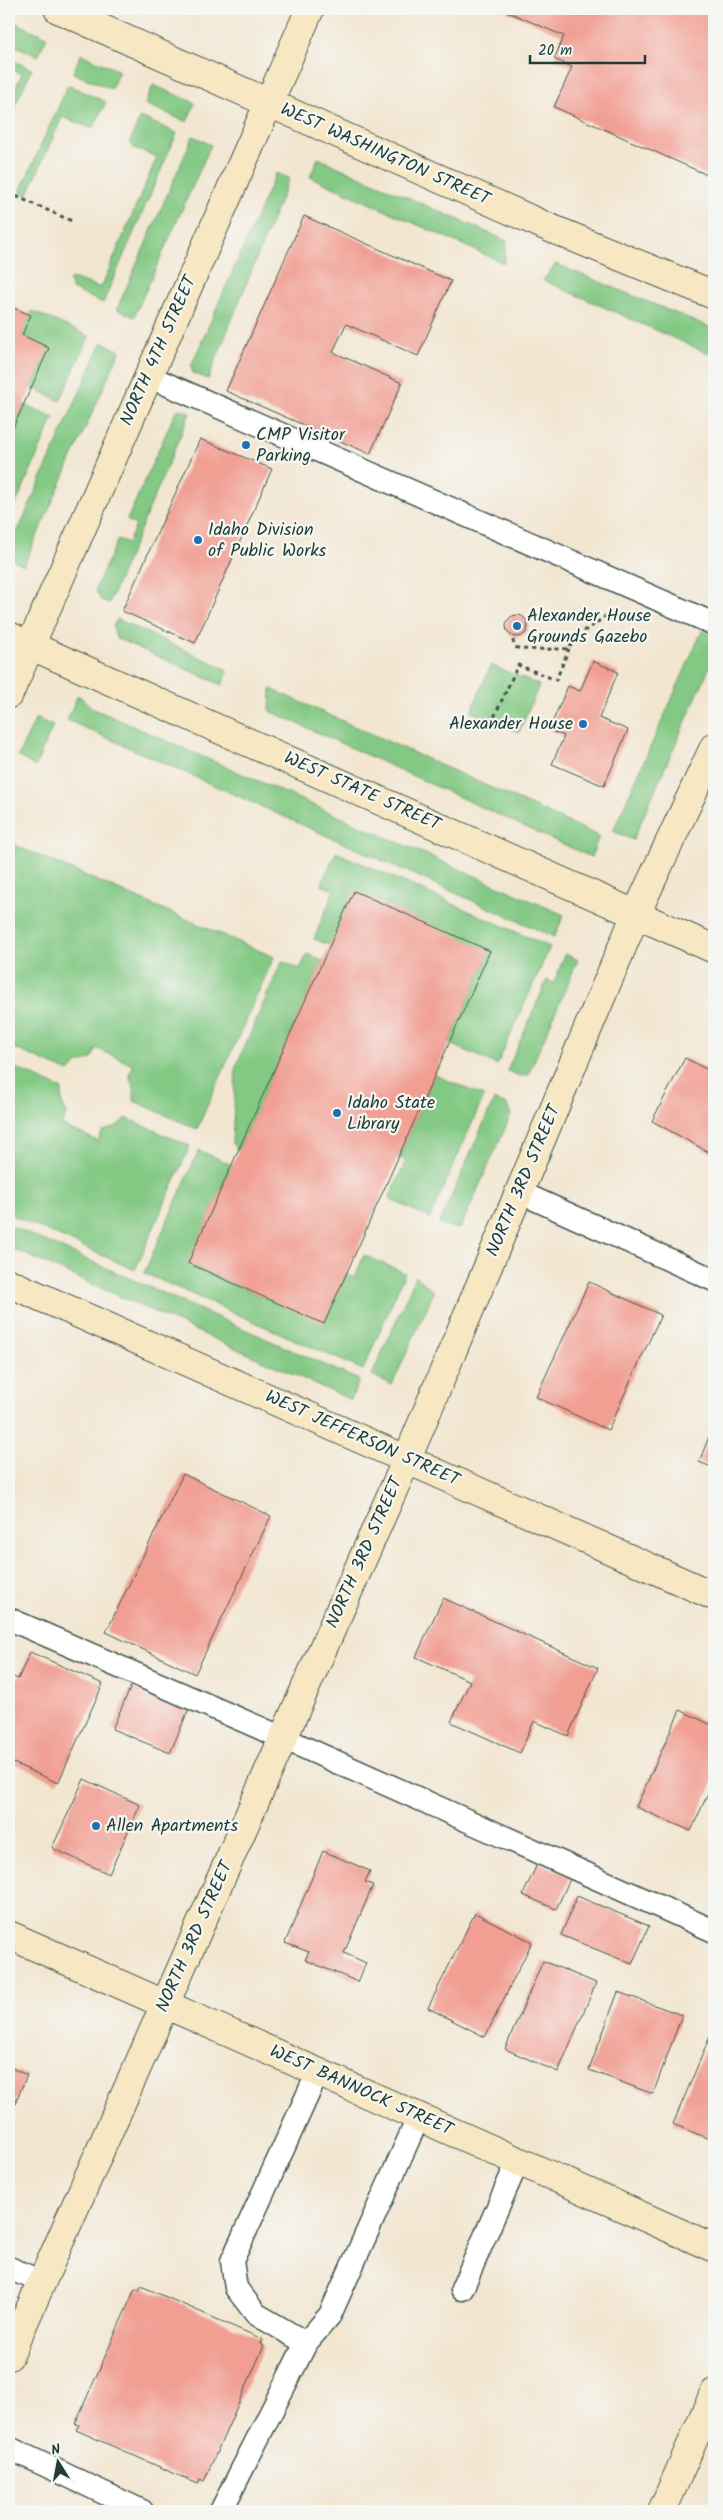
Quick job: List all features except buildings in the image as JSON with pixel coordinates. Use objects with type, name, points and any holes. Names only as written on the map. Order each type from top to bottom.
[{"type":"street","name":"WEST WASHINGTON STREET","points":[[58,9],[550,228],[714,295]]},
{"type":"street","name":"NORTH 4TH STREET","points":[[9,694],[19,641],[148,376],[310,9]]},
{"type":"street","name":"WEST STATE STREET","points":[[19,641],[714,949]]},
{"type":"street","name":"NORTH 3RD STREET","points":[[9,2356],[407,1459],[636,914],[714,747]]},
{"type":"street","name":"WEST JEFFERSON STREET","points":[[9,1283],[714,1596]]},
{"type":"street","name":"WEST BANNOCK STREET","points":[[9,1935],[714,2248]]},
{"type":"street","points":[[662,2511],[714,2392]]},
{"type":"lane","points":[[148,376],[714,624]]},
{"type":"lane","points":[[519,1192],[714,1280]]},
{"type":"lane","points":[[9,1618],[283,1738],[714,1931]]},
{"type":"lane","points":[[306,2343],[256,2314],[236,2288],[232,2261],[318,2072]]},
{"type":"lane","points":[[221,2511],[306,2343],[330,2315],[418,2116]]},
{"type":"lane","points":[[462,2289],[518,2161]]},
{"type":"lane","points":[[9,2268],[42,2282]]},
{"type":"lane","points":[[9,2448],[142,2511]]},
{"type":"path","points":[[9,193],[74,222]]},
{"type":"path","points":[[491,724],[518,665],[556,680],[578,630],[588,630],[640,592]]},
{"type":"path","points":[[513,640],[514,646],[520,650],[552,647],[569,649]]},
{"type":"green space","points":[[9,20],[47,37],[38,56],[9,43]]},
{"type":"green space","points":[[81,54],[119,71],[111,89],[73,73]]},
{"type":"green space","points":[[9,59],[32,69],[15,105],[12,105],[10,100],[22,74],[9,68]]},
{"type":"green space","points":[[68,85],[106,102],[95,125],[91,128],[62,117],[27,196],[20,192]]},
{"type":"green space","points":[[153,85],[195,103],[187,122],[145,104]]},
{"type":"green space","points":[[140,117],[177,133],[103,303],[72,289],[69,281],[73,278],[101,288],[157,157],[134,148],[130,142]]},
{"type":"green space","points":[[193,136],[211,145],[134,317],[117,309]]},
{"type":"green space","points":[[318,158],[507,241],[504,263],[310,177]]},
{"type":"green space","points":[[276,173],[289,178],[208,379],[193,373],[191,366]]},
{"type":"green space","points":[[556,264],[714,329],[714,356],[543,280]]},
{"type":"green space","points":[[32,311],[89,336],[60,401],[31,387],[49,348],[22,335]]},
{"type":"green space","points":[[102,342],[120,351],[24,565],[9,558],[9,551]]},
{"type":"green space","points":[[23,404],[54,417],[9,520],[9,437]]},
{"type":"green space","points":[[181,409],[190,413],[109,603],[101,600],[95,589],[118,539],[128,543],[136,525],[127,520],[176,411]]},
{"type":"green space","points":[[117,619],[226,669],[227,674],[222,685],[116,638],[113,627]]},
{"type":"green space","points":[[702,631],[714,636],[714,657],[633,840],[613,831]]},
{"type":"green space","points":[[491,665],[539,685],[519,732],[471,712]]},
{"type":"green space","points":[[271,689],[599,836],[591,857],[270,711]]},
{"type":"green space","points":[[78,695],[94,709],[564,915],[554,937],[67,720]]},
{"type":"green space","points":[[36,718],[53,726],[35,767],[18,756]]},
{"type":"green space","points":[[12,844],[274,957],[197,1129],[134,1101],[134,1088],[129,1075],[133,1065],[96,1048],[92,1059],[77,1064],[69,1072],[9,1046],[9,852]]},
{"type":"green space","points":[[336,852],[550,947],[497,1065],[449,1043],[490,951],[330,945],[314,939],[334,890],[321,885]]},
{"type":"green space","points":[[307,954],[323,961],[238,1151],[232,1143],[236,1066],[282,961],[300,969]]},
{"type":"green space","points":[[565,954],[578,960],[528,1075],[520,1076],[507,1071],[547,980],[554,983]]},
{"type":"green space","points":[[9,1065],[62,1089],[62,1104],[67,1114],[61,1125],[98,1141],[103,1131],[115,1127],[126,1118],[190,1146],[135,1270],[9,1214]]},
{"type":"green space","points":[[435,1075],[484,1096],[430,1218],[389,1199],[406,1161],[398,1157]]},
{"type":"green space","points":[[494,1100],[507,1105],[511,1115],[460,1229],[439,1224]]},
{"type":"green space","points":[[199,1150],[232,1165],[188,1264],[324,1323],[346,1274],[355,1278],[364,1255],[405,1273],[363,1370],[144,1273]]},
{"type":"green space","points":[[9,1225],[359,1380],[351,1400],[9,1247]]},
{"type":"green space","points":[[416,1276],[434,1292],[392,1385],[372,1375]]},
{"type":"place","name":"CMP Visitor Parking","points":[[246,445]]},
{"type":"place","name":"Idaho Division of Public Works","points":[[198,540]]},
{"type":"place","name":"Alexander House Grounds Gazebo","points":[[517,626]]},
{"type":"place","name":"Alexander House","points":[[583,724]]},
{"type":"place","name":"Idaho State Library","points":[[337,1113]]},
{"type":"place","name":"Allen Apartments","points":[[96,1826]]}]
